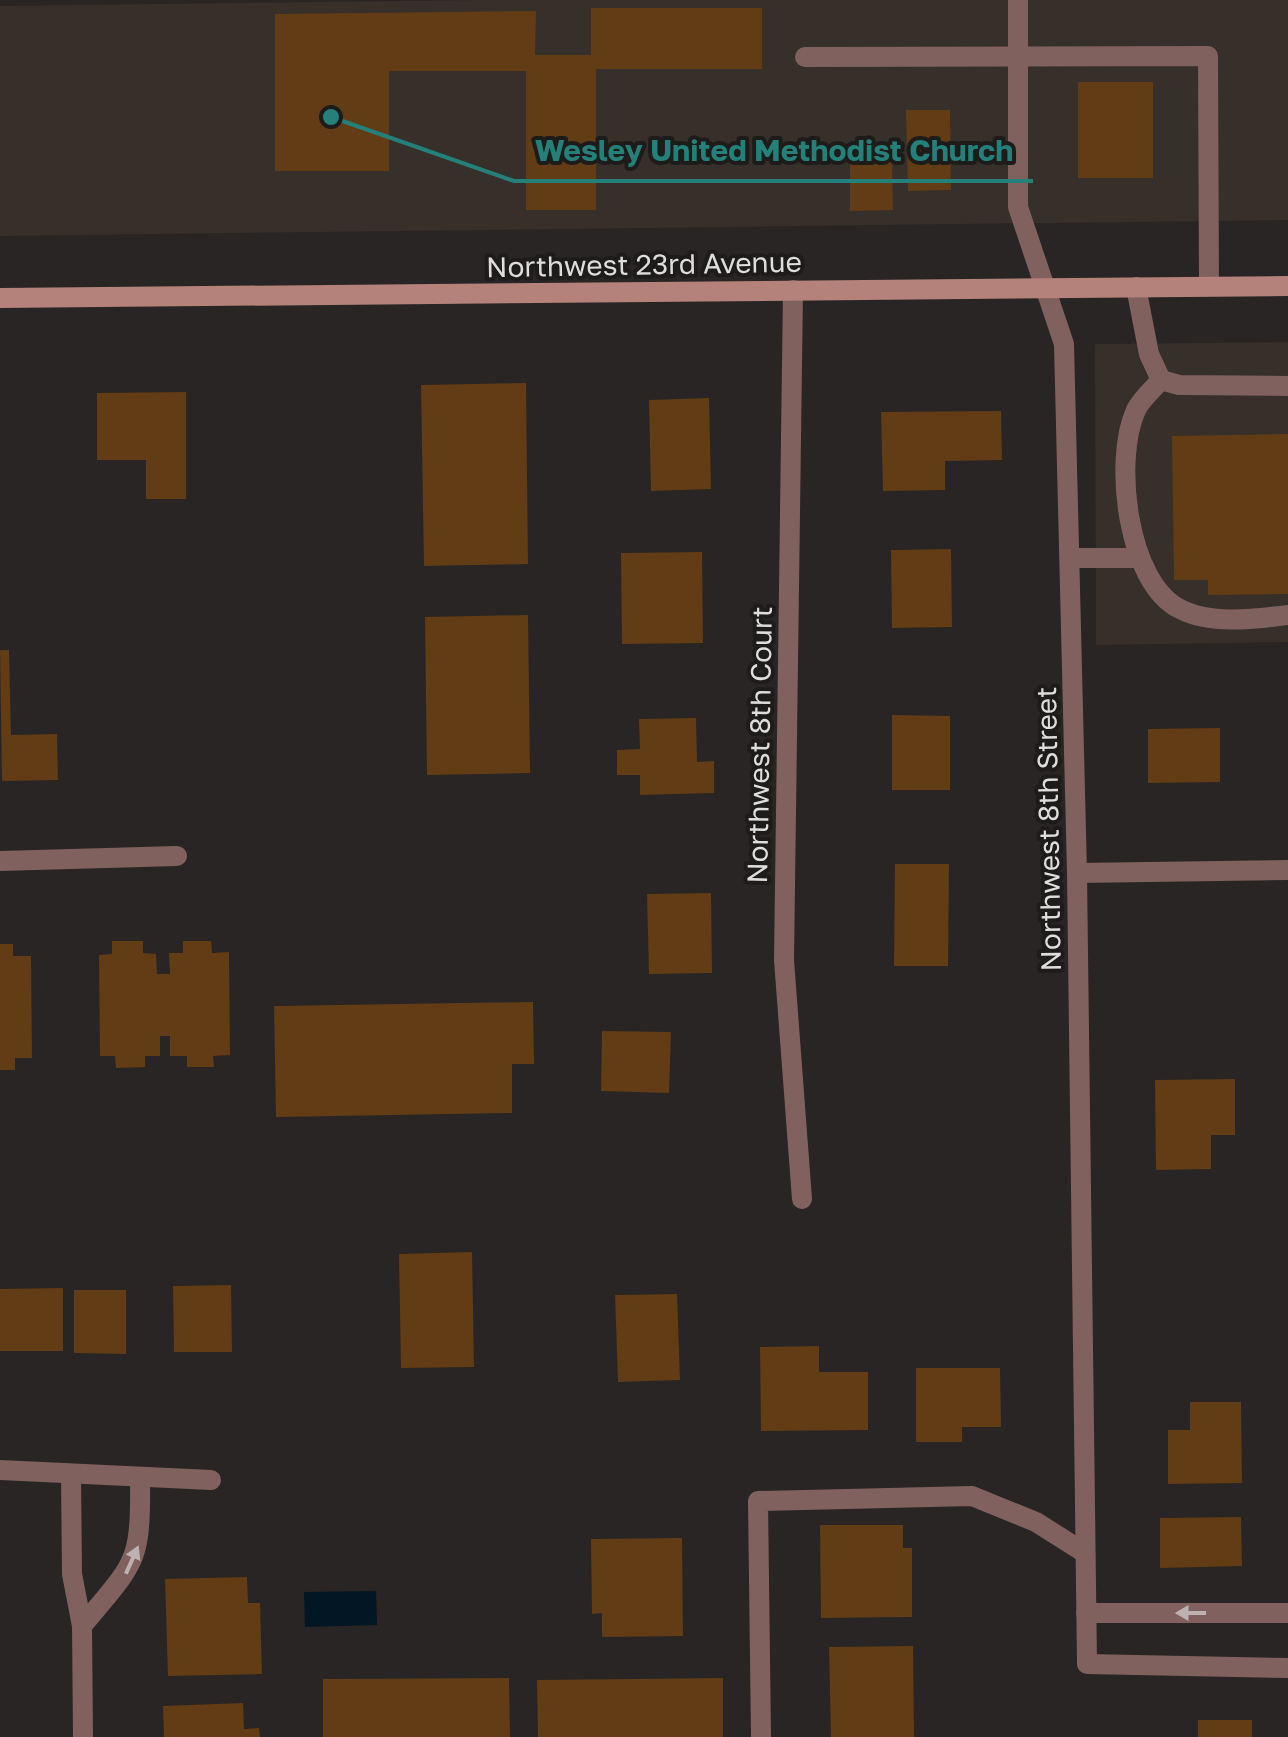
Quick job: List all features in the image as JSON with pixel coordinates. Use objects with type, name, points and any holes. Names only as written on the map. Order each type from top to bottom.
[{"type":"main road","name":"Northwest 23rd Avenue","points":[[0,298],[1288,286]]},
{"type":"street","name":"Northwest 8th Street","points":[[1018,0],[1018,207],[1064,344],[1077,873],[1087,1664],[1288,1668]]},
{"type":"street","points":[[806,57],[1208,56],[1209,286]]},
{"type":"street","points":[[1136,287],[1149,354],[1161,380],[1178,385],[1288,386]]},
{"type":"street","name":"Northwest 8th Court","points":[[793,290],[784,960],[802,1199]]},
{"type":"street","points":[[1161,380],[1137,408],[1128,438],[1125,480],[1140,558],[1158,594],[1180,609],[1206,618],[1288,615]]},
{"type":"street","points":[[1070,558],[1140,558]]},
{"type":"street","points":[[0,861],[178,856]]},
{"type":"street","points":[[1077,873],[1288,870]]},
{"type":"street","points":[[0,1470],[212,1480]]},
{"type":"street","points":[[70,1474],[72,1574],[82,1626],[84,1737]]},
{"type":"street","points":[[82,1626],[135,1563],[140,1535],[140,1478]]},
{"type":"street","points":[[762,1737],[758,1500],[972,1496],[1036,1522],[1086,1553]]},
{"type":"street","points":[[1086,1613],[1288,1613]]},
{"type":"shaded area","points":[[478,0],[1288,0],[1288,220],[0,236],[0,6]]},
{"type":"shaded area","points":[[1288,342],[1288,642],[1096,645],[1095,344]]},
{"type":"water","points":[[376,1591],[377,1625],[305,1627],[304,1592]]},
{"type":"building","points":[[591,8],[762,8],[762,69],[596,69],[596,210],[526,210],[526,71],[389,71],[389,171],[275,171],[275,14],[536,11],[535,55],[591,55]]},
{"type":"building","points":[[1078,82],[1153,82],[1153,178],[1078,178]]},
{"type":"building","points":[[906,110],[950,110],[951,190],[908,191]]},
{"type":"building","points":[[850,153],[892,153],[893,210],[850,211]]},
{"type":"building","points":[[526,383],[528,564],[424,566],[421,385]]},
{"type":"building","points":[[186,392],[186,499],[146,499],[146,460],[97,460],[97,393]]},
{"type":"building","points":[[709,398],[711,489],[651,491],[649,400]]},
{"type":"building","points":[[1001,411],[1002,460],[945,461],[945,490],[883,491],[881,412]]},
{"type":"building","points":[[1288,434],[1288,594],[1208,595],[1208,580],[1174,580],[1172,436]]},
{"type":"building","points":[[951,549],[952,627],[892,628],[891,550]]},
{"type":"building","points":[[702,552],[703,643],[622,644],[621,553]]},
{"type":"building","points":[[528,615],[530,773],[427,775],[425,617]]},
{"type":"building","points":[[0,650],[9,650],[11,735],[57,734],[58,780],[2,781]]},
{"type":"building","points":[[892,715],[950,716],[950,790],[892,790]]},
{"type":"building","points":[[696,718],[697,762],[714,761],[714,793],[640,795],[640,775],[617,775],[617,750],[640,749],[639,719]]},
{"type":"building","points":[[1220,728],[1220,782],[1148,783],[1148,729]]},
{"type":"building","points":[[895,864],[949,864],[948,966],[894,966]]},
{"type":"building","points":[[711,893],[712,973],[649,974],[647,894]]},
{"type":"building","points":[[112,941],[143,941],[143,953],[156,954],[157,974],[170,974],[169,953],[183,953],[183,941],[211,941],[212,953],[229,952],[230,1055],[213,1056],[214,1067],[187,1067],[187,1056],[170,1056],[170,1036],[160,1036],[160,1056],[145,1056],[145,1067],[116,1068],[115,1056],[100,1056],[99,955],[112,954]]},
{"type":"building","points":[[0,944],[13,944],[13,956],[31,956],[32,1058],[15,1058],[15,1070],[0,1070]]},
{"type":"building","points":[[533,1002],[534,1064],[512,1064],[512,1113],[276,1117],[274,1006]]},
{"type":"building","points":[[602,1031],[671,1032],[669,1093],[601,1091]]},
{"type":"building","points":[[1235,1079],[1235,1135],[1211,1135],[1211,1169],[1156,1170],[1155,1080]]},
{"type":"building","points":[[472,1252],[474,1367],[401,1368],[399,1254]]},
{"type":"building","points":[[231,1285],[232,1352],[174,1352],[173,1286]]},
{"type":"building","points":[[63,1288],[63,1351],[0,1351],[0,1289]]},
{"type":"building","points":[[74,1290],[126,1290],[126,1354],[74,1353]]},
{"type":"building","points":[[677,1294],[680,1380],[618,1382],[615,1295]]},
{"type":"building","points":[[819,1346],[819,1372],[868,1372],[868,1430],[761,1431],[760,1347]]},
{"type":"building","points":[[916,1368],[1000,1368],[1001,1427],[962,1427],[962,1442],[916,1442]]},
{"type":"building","points":[[1190,1402],[1241,1402],[1242,1483],[1168,1484],[1168,1430],[1190,1430]]},
{"type":"building","points":[[1241,1517],[1242,1566],[1160,1568],[1160,1518]]},
{"type":"building","points":[[820,1525],[903,1525],[903,1548],[912,1548],[912,1617],[821,1618]]},
{"type":"building","points":[[682,1538],[683,1636],[602,1637],[602,1613],[592,1614],[591,1539]]},
{"type":"building","points":[[247,1577],[248,1603],[260,1603],[262,1674],[168,1676],[165,1579]]},
{"type":"building","points":[[913,1646],[914,1737],[831,1737],[829,1647]]},
{"type":"building","points":[[509,1678],[510,1737],[323,1737],[323,1679]]},
{"type":"building","points":[[723,1678],[723,1737],[538,1737],[537,1680]]},
{"type":"building","points":[[243,1703],[244,1729],[259,1728],[260,1737],[164,1737],[163,1706]]},
{"type":"building","points":[[1198,1720],[1252,1720],[1252,1737],[1198,1737]]},
{"type":"place","name":"Wesley United Methodist Church","points":[[331,117]]}]
